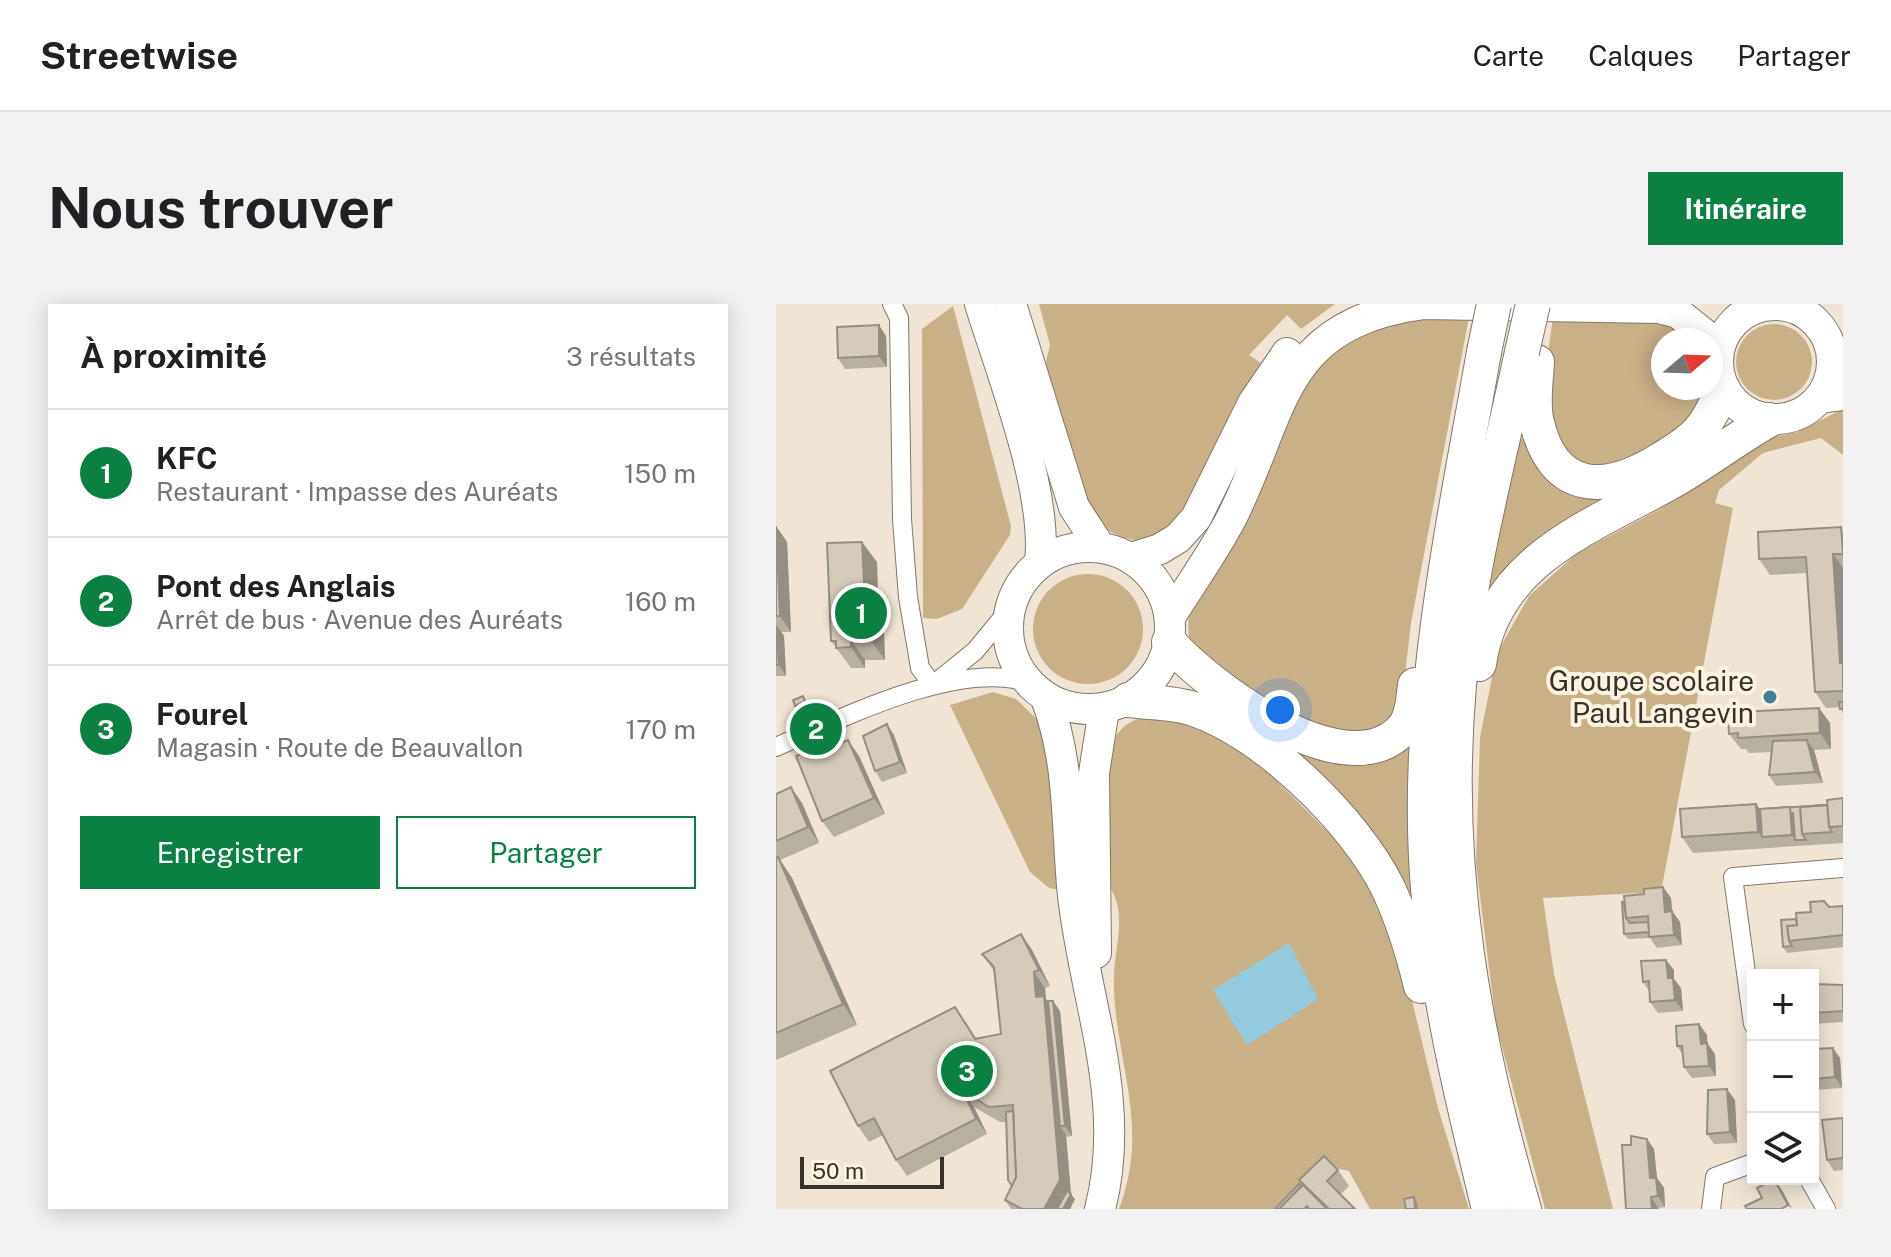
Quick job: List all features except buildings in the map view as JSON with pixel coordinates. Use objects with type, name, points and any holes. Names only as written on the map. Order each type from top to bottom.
[{"type":"highway","points":[[1488,1209],[1438,983],[1427,885],[1425,769],[1431,670],[1494,304]]},
{"type":"highway","points":[[1533,304],[1530,352],[1536,421],[1547,451],[1567,472],[1592,483],[1610,484],[1631,477],[1689,442],[1709,418],[1718,400]]},
{"type":"highway","points":[[1524,1209],[1482,1056],[1467,970],[1456,867],[1455,774],[1463,642],[1540,304]]},
{"type":"highway","points":[[1456,867],[1481,647],[1499,605],[1511,587],[1548,550],[1574,533],[1699,467],[1769,420]]},
{"type":"highway","points":[[1170,630],[1191,667],[1212,683],[1304,737],[1348,748],[1383,741],[1404,726],[1411,713],[1431,605],[1462,478]]},
{"type":"highway","points":[[1116,704],[1181,705],[1240,731],[1328,807],[1372,861],[1387,886],[1413,954],[1448,1102],[1488,1209]]},
{"type":"main road","points":[[980,304],[1042,522],[1040,562]]},
{"type":"main road","points":[[1011,304],[1074,507],[1100,547]]},
{"type":"main road","points":[[1131,558],[1160,549],[1178,538],[1196,518],[1253,403],[1275,368],[1312,328],[1351,304]]},
{"type":"main road","points":[[1036,690],[1084,710],[1116,704],[1154,676],[1170,630],[1232,517],[1286,388],[1317,348],[1344,327],[1395,308],[1424,304],[1607,305],[1678,313],[1697,328]]},
{"type":"main road","points":[[1723,337],[1745,307],[1784,305],[1800,310],[1824,332],[1837,351],[1831,398],[1797,416],[1769,420],[1742,410],[1723,389]]},
{"type":"main road","points":[[1100,1209],[1110,1130],[1109,1098],[1095,1003],[1073,896],[1066,767],[1036,690],[1009,648],[1009,610],[1015,591],[1040,562],[1058,552],[1100,547],[1131,558],[1150,574],[1163,594],[1170,630]]},
{"type":"main road","points":[[1095,1003],[1098,894],[1094,773],[1116,704]]},
{"type":"street","points":[[892,304],[899,318],[902,519],[908,597],[920,668],[933,685]]},
{"type":"street","points":[[933,685],[975,651],[1009,610]]},
{"type":"street","points":[[776,747],[933,685],[986,675],[1036,690]]},
{"type":"street","points":[[1747,980],[1733,877],[1843,868]]},
{"type":"street","points":[[1711,1209],[1715,1177],[1747,1165]]},
{"type":"street","points":[[1812,1185],[1826,1209]]},
{"type":"shaded area","points":[[1039,304],[1335,304],[1301,329],[1287,315],[1249,355],[1267,367],[1217,460],[1171,527],[1158,537],[1141,541],[1117,535],[1095,523],[1045,366],[1050,345]]},
{"type":"shaded area","points":[[953,306],[1011,526],[1010,535],[962,609],[937,619],[923,618],[922,329]]},
{"type":"shaded area","points":[[1470,312],[1411,623],[1401,709],[1362,737],[1311,725],[1229,681],[1189,646],[1188,611],[1295,381],[1379,321]]},
{"type":"shaded area","points":[[1554,312],[1671,322],[1679,328],[1651,328],[1651,400],[1702,400],[1700,406],[1679,433],[1633,459],[1600,471],[1577,462],[1565,454],[1556,442],[1551,426],[1547,386]]},
{"type":"shaded area","points":[[1774,324],[1789,327],[1801,335],[1809,347],[1812,362],[1809,377],[1801,389],[1789,397],[1774,400],[1759,397],[1747,389],[1739,377],[1736,362],[1739,347],[1747,335],[1759,327]]},
{"type":"shaded area","points":[[1843,409],[1843,455],[1821,438],[1763,453],[1719,490],[1715,503],[1733,508],[1661,892],[1543,898],[1554,974],[1613,1209],[1545,1209],[1496,1024],[1476,864],[1480,737],[1497,653],[1529,596],[1577,553],[1662,508],[1758,440],[1797,432]]},
{"type":"shaded area","points":[[1518,439],[1526,439],[1600,497],[1601,507],[1493,590],[1486,589]]},
{"type":"shaded area","points":[[1088,574],[1109,578],[1127,590],[1139,608],[1143,629],[1139,650],[1127,668],[1109,680],[1088,684],[1067,680],[1049,668],[1037,650],[1033,629],[1037,608],[1049,590],[1067,578]]},
{"type":"shaded area","points":[[993,692],[1016,699],[1045,727],[1065,891],[1049,888],[1030,872],[950,705]]},
{"type":"shaded area","points":[[1145,716],[1214,727],[1257,761],[1356,860],[1400,951],[1438,1108],[1469,1209],[1370,1209],[1349,1171],[1323,1165],[1277,1209],[1119,1209],[1129,1171],[1132,1126],[1114,997],[1119,917],[1118,906],[1108,885],[1109,755],[1121,730]]},
{"type":"shaded area","points":[[1413,741],[1418,910],[1293,762],[1300,747]]},
{"type":"water","points":[[1289,943],[1318,999],[1247,1045],[1213,990]]},
{"type":"place","name":"KFC","points":[[861,613]]},
{"type":"place","name":"Groupe scolaire Paul Langevin","points":[[1770,697]]},
{"type":"place","name":"Pont des Anglais","points":[[816,729]]},
{"type":"place","name":"Fourel","points":[[967,1071]]}]
